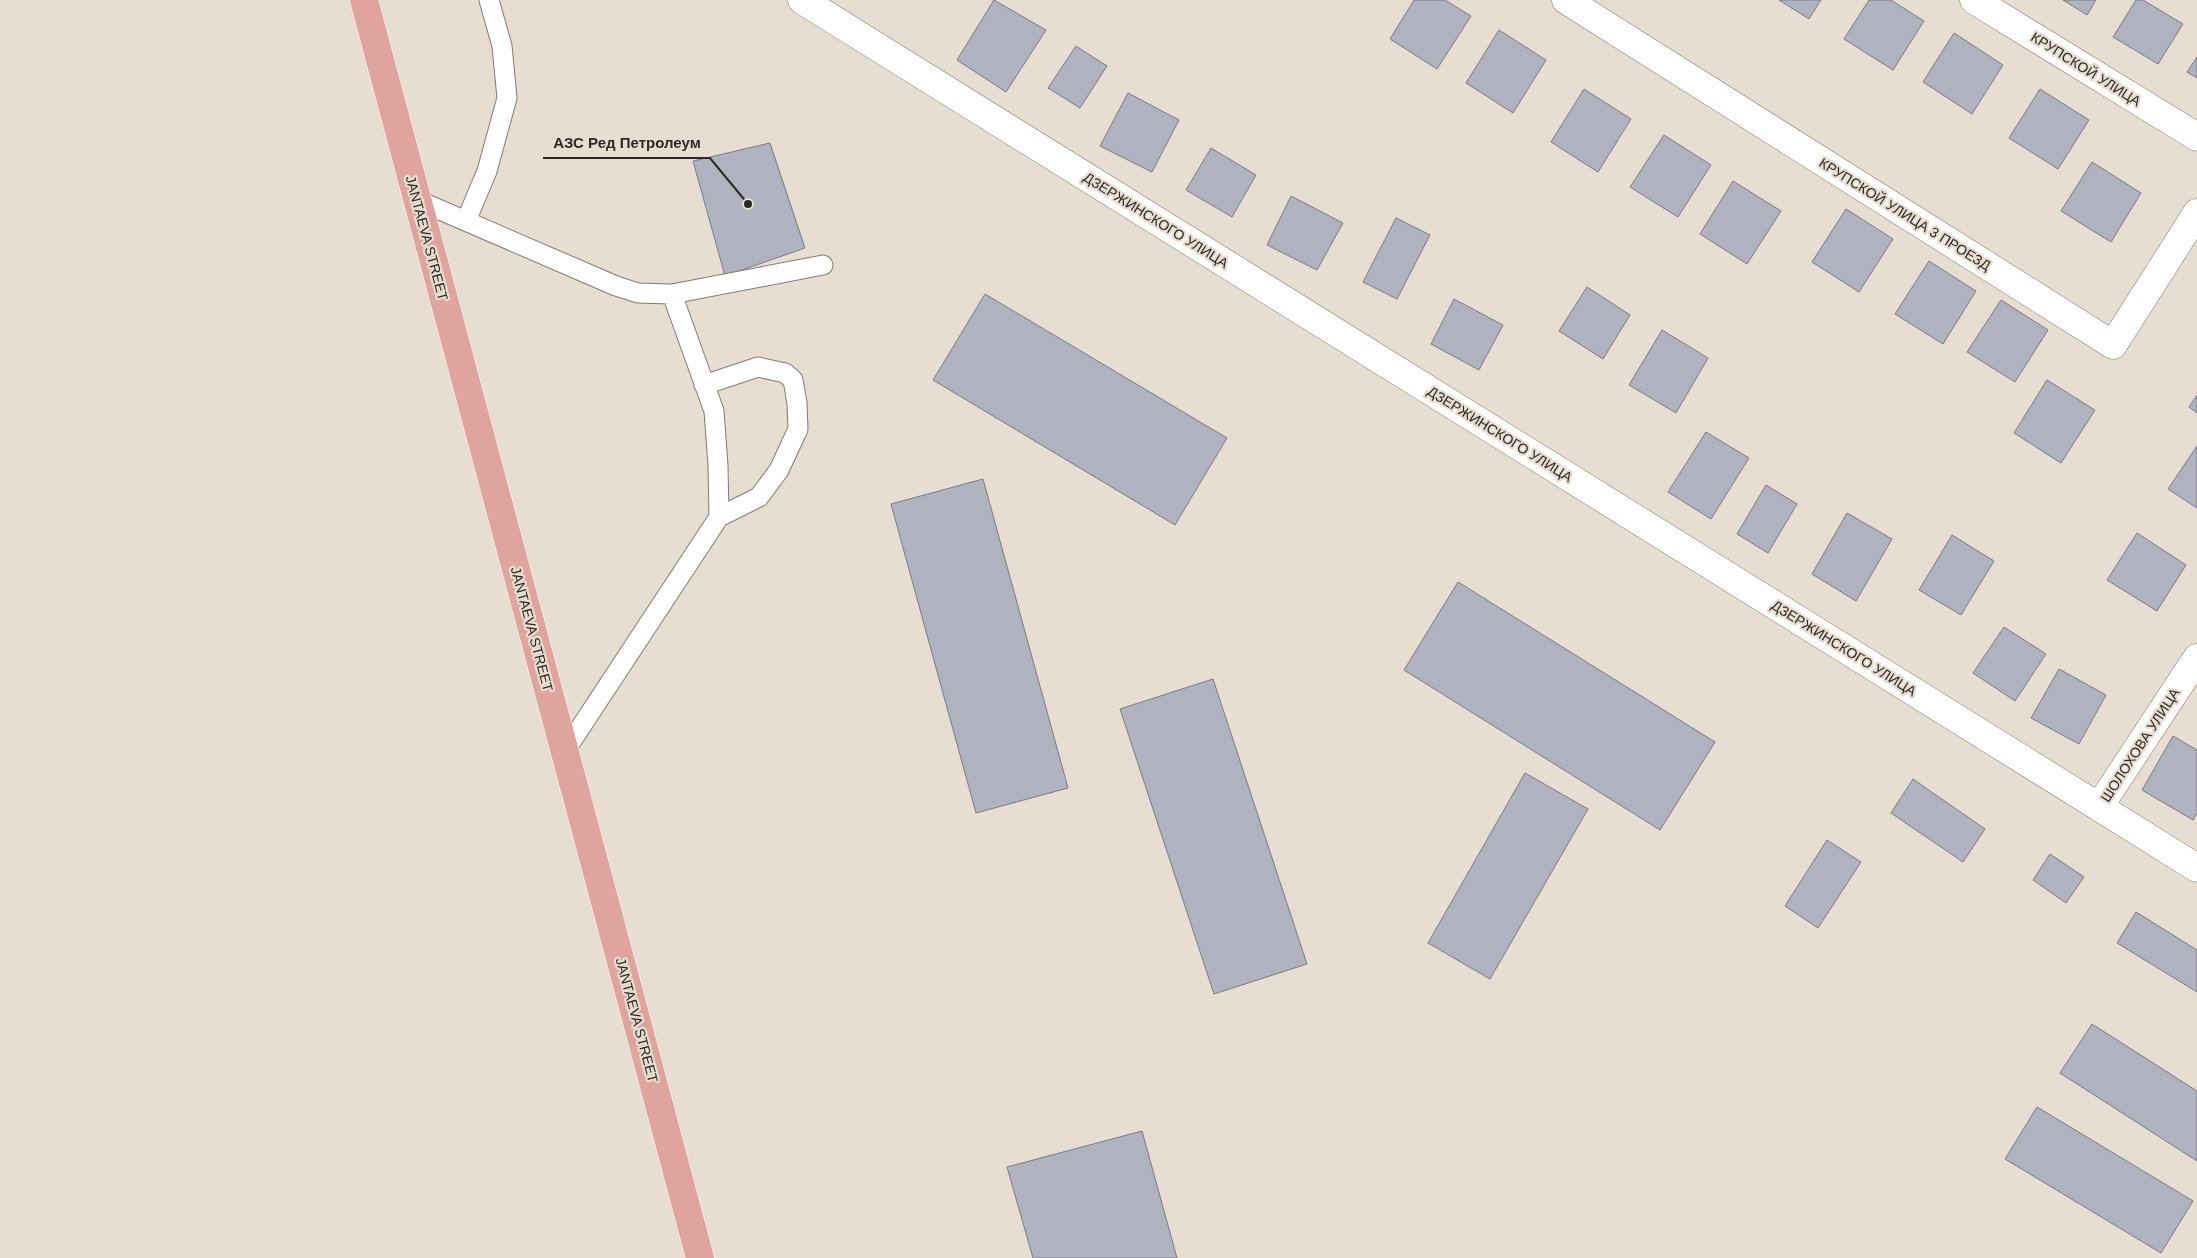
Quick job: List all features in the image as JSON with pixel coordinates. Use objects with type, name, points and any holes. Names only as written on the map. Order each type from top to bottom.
[{"type":"main road","name":"JANTAEVA STREET","points":[[364,0],[700,1258]]},
{"type":"street","name":"ДЗЕРЖИНСКОГО УЛИЦА","points":[[802,0],[2197,868]]},
{"type":"street","name":"КРУПСКОЙ УЛИЦА 3 ПРОЕЗД","points":[[1566,0],[2113,345],[2197,213]]},
{"type":"street","name":"КРУПСКОЙ УЛИЦА","points":[[1974,0],[2197,137]]},
{"type":"street","name":"ШОЛОХОВА УЛИЦА","points":[[2099,807],[2197,658]]},
{"type":"lane","points":[[466,221],[487,171],[506,98],[502,46],[489,0]]},
{"type":"lane","points":[[417,200],[616,286],[638,293],[672,294],[823,265]]},
{"type":"lane","points":[[672,294],[714,411],[719,516]]},
{"type":"lane","points":[[565,751],[719,516],[759,496],[779,470],[798,430],[797,403],[793,380],[785,373],[758,367],[704,384]]},
{"type":"building","points":[[994,0],[1046,30],[1006,92],[957,60]]},
{"type":"building","points":[[1414,0],[1445,0],[1471,16],[1437,69],[1390,39]]},
{"type":"building","points":[[1779,0],[1821,0],[1809,19]]},
{"type":"building","points":[[1869,0],[1891,0],[1924,21],[1893,70],[1844,39]]},
{"type":"building","points":[[2063,0],[2096,0],[2087,15]]},
{"type":"building","points":[[2136,0],[2143,0],[2183,24],[2158,64],[2113,37]]},
{"type":"building","points":[[1499,30],[1546,60],[1513,113],[1466,83]]},
{"type":"building","points":[[1954,33],[2003,65],[1972,114],[1923,82]]},
{"type":"building","points":[[1076,46],[1107,66],[1080,108],[1048,88]]},
{"type":"building","points":[[2197,57],[2197,78],[2187,72]]},
{"type":"building","points":[[1584,89],[1631,119],[1598,172],[1551,142]]},
{"type":"building","points":[[2040,89],[2089,120],[2058,169],[2009,138]]},
{"type":"building","points":[[1128,93],[1179,120],[1152,172],[1100,146]]},
{"type":"building","points":[[1664,135],[1711,165],[1678,217],[1630,187]]},
{"type":"building","points":[[770,143],[805,248],[725,276],[693,161]]},
{"type":"building","points":[[1211,148],[1256,175],[1232,217],[1186,190]]},
{"type":"building","points":[[2092,162],[2141,193],[2111,242],[2061,211]]},
{"type":"building","points":[[1733,181],[1781,211],[1747,264],[1700,234]]},
{"type":"building","points":[[1291,196],[1343,223],[1317,270],[1267,245]]},
{"type":"building","points":[[1846,209],[1893,239],[1859,292],[1812,262]]},
{"type":"building","points":[[1396,218],[1430,235],[1397,299],[1363,282]]},
{"type":"building","points":[[1929,261],[1976,291],[1943,344],[1895,314]]},
{"type":"building","points":[[1587,287],[1630,315],[1603,359],[1559,331]]},
{"type":"building","points":[[985,294],[1227,438],[1175,525],[933,380]]},
{"type":"building","points":[[1454,299],[1503,325],[1479,370],[1431,344]]},
{"type":"building","points":[[2001,300],[2048,330],[2015,382],[1967,352]]},
{"type":"building","points":[[1662,330],[1708,358],[1676,413],[1629,385]]},
{"type":"building","points":[[2047,380],[2095,410],[2061,463],[2014,433]]},
{"type":"building","points":[[2197,395],[2197,413],[2189,407]]},
{"type":"building","points":[[1706,432],[1749,458],[1711,519],[1668,492]]},
{"type":"building","points":[[2197,446],[2197,508],[2168,489]]},
{"type":"building","points":[[983,479],[1068,788],[976,813],[891,504]]},
{"type":"building","points":[[1766,485],[1797,504],[1768,553],[1737,534]]},
{"type":"building","points":[[1847,513],[1892,539],[1856,601],[1812,574]]},
{"type":"building","points":[[2137,533],[2186,565],[2157,611],[2107,580]]},
{"type":"building","points":[[1952,535],[1994,561],[1961,615],[1919,590]]},
{"type":"building","points":[[1458,582],[1715,742],[1660,830],[1404,670]]},
{"type":"building","points":[[2004,627],[2046,654],[2015,701],[1973,673]]},
{"type":"building","points":[[2059,669],[2106,695],[2079,744],[2031,718]]},
{"type":"building","points":[[1213,679],[1307,964],[1214,994],[1120,709]]},
{"type":"building","points":[[2173,736],[2197,750],[2197,813],[2193,820],[2142,790]]},
{"type":"building","points":[[1525,773],[1588,809],[1490,979],[1428,943]]},
{"type":"building","points":[[1913,779],[1985,829],[1963,862],[1891,813]]},
{"type":"building","points":[[1827,840],[1861,862],[1818,928],[1785,906]]},
{"type":"building","points":[[2050,854],[2084,877],[2066,903],[2033,880]]},
{"type":"building","points":[[2136,912],[2197,950],[2197,992],[2117,943]]},
{"type":"building","points":[[2092,1024],[2197,1091],[2197,1161],[2060,1073]]},
{"type":"building","points":[[2037,1107],[2193,1201],[2161,1253],[2005,1159]]},
{"type":"building","points":[[1142,1131],[1177,1258],[1033,1258],[1007,1167]]},
{"type":"place","name":"АЗС Ред Петролеум","points":[[748,204]]}]
